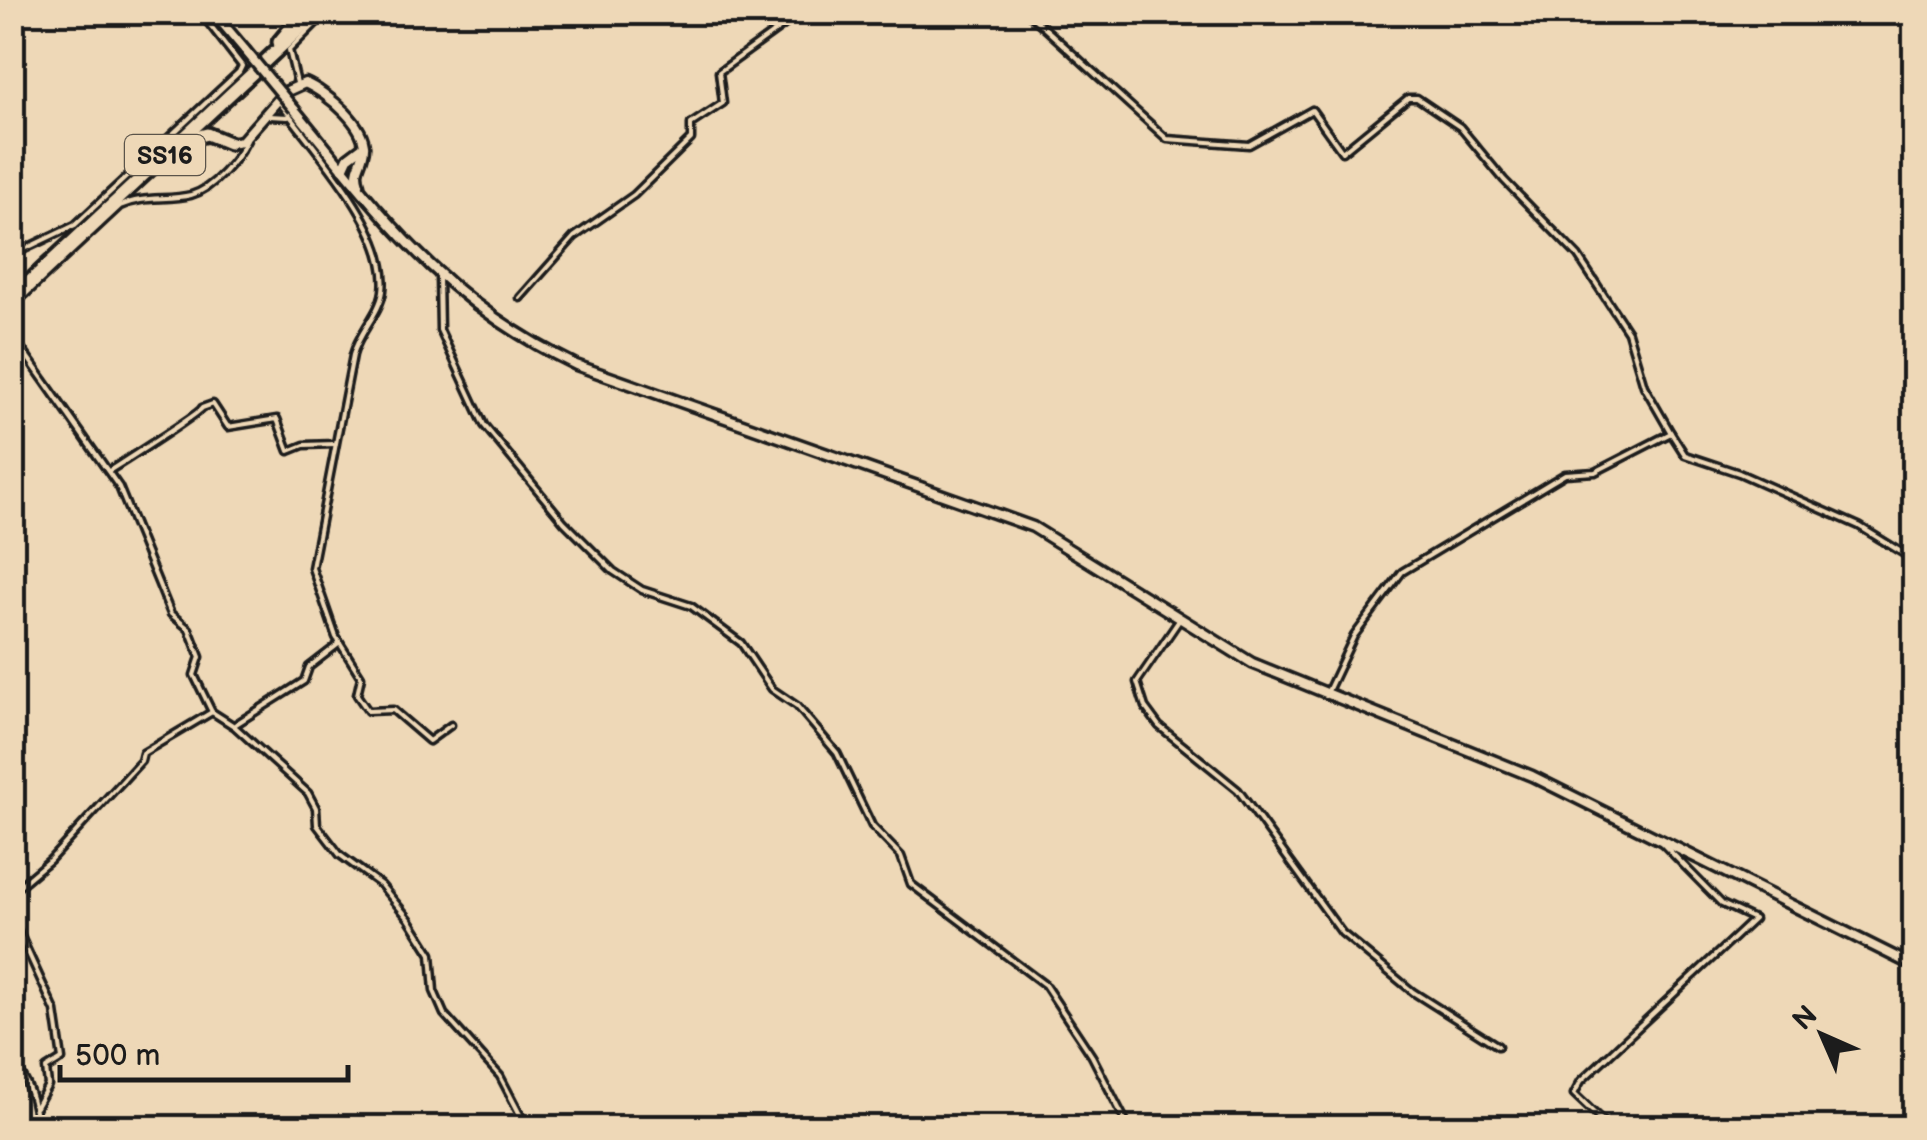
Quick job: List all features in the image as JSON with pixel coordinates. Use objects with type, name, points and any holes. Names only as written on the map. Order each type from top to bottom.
[{"type":"highway","name":"SS16","points":[[12,295],[311,12]]},
{"type":"highway","name":"SS16","points":[[12,295],[249,76],[311,12]]},
{"type":"highway","points":[[226,141],[214,127],[214,117],[249,76]]},
{"type":"highway","points":[[153,166],[195,135],[226,141]]},
{"type":"main road","points":[[213,12],[289,114],[330,154],[439,277],[497,322],[576,365],[1034,527],[1252,663],[1532,776],[1914,966]]},
{"type":"main road","points":[[226,141],[249,136],[278,100],[301,83],[356,125],[364,146],[356,179],[363,193]]},
{"type":"main road","points":[[343,169],[348,158],[364,146]]},
{"type":"main road","points":[[330,154],[348,158]]},
{"type":"main road","points":[[343,169],[358,164]]},
{"type":"street","points":[[12,255],[75,225],[238,72],[242,66],[200,12]]},
{"type":"street","points":[[301,83],[292,68],[289,50],[327,12]]},
{"type":"street","points":[[520,298],[566,244],[634,195],[690,139],[690,124],[723,103],[718,72],[802,12]]},
{"type":"street","points":[[1027,12],[1168,139],[1249,146],[1312,110],[1342,152],[1408,98],[1416,98],[1460,128],[1578,256],[1628,332],[1644,386],[1685,455],[1739,473],[1858,526],[1914,560]]},
{"type":"street","points":[[278,100],[366,224],[382,268],[383,295],[358,338],[312,568],[340,643],[362,677],[357,695],[370,713],[394,710],[428,741],[451,725]]},
{"type":"street","points":[[262,119],[289,114]]},
{"type":"street","points":[[12,308],[120,206],[138,200],[194,194],[234,159],[249,136]]},
{"type":"street","points":[[226,141],[234,159]]},
{"type":"street","points":[[439,277],[440,330],[484,424],[564,522],[613,571],[642,590],[691,606],[742,643],[772,689],[797,706],[837,753],[872,826],[901,856],[912,884],[1046,985],[1092,1056],[1129,1128]]},
{"type":"street","points":[[12,335],[109,471],[126,502],[171,614],[189,628],[200,657],[194,675],[212,712],[234,726],[308,793],[316,808],[317,825],[340,856],[380,885],[410,919],[431,954],[434,991],[444,1014],[500,1076],[527,1128]]},
{"type":"street","points":[[109,471],[165,430],[197,418],[202,408],[213,404],[228,427],[277,419],[288,452],[304,445],[336,444]]},
{"type":"street","points":[[1326,695],[1354,636],[1402,572],[1565,474],[1595,472],[1671,433]]},
{"type":"street","points":[[1180,619],[1137,682],[1143,703],[1158,726],[1238,790],[1342,932],[1413,992],[1498,1046]]},
{"type":"street","points":[[234,726],[304,681],[309,667],[340,643]]},
{"type":"street","points":[[12,892],[50,860],[141,761],[143,753],[212,712]]},
{"type":"street","points":[[1610,1128],[1574,1094],[1580,1082],[1754,919],[1722,904],[1661,842]]},
{"type":"street","points":[[12,917],[55,1011],[62,1059],[46,1069],[48,1085],[36,1107]]},
{"type":"street","points":[[12,1061],[24,1075],[36,1107],[38,1128]]}]
